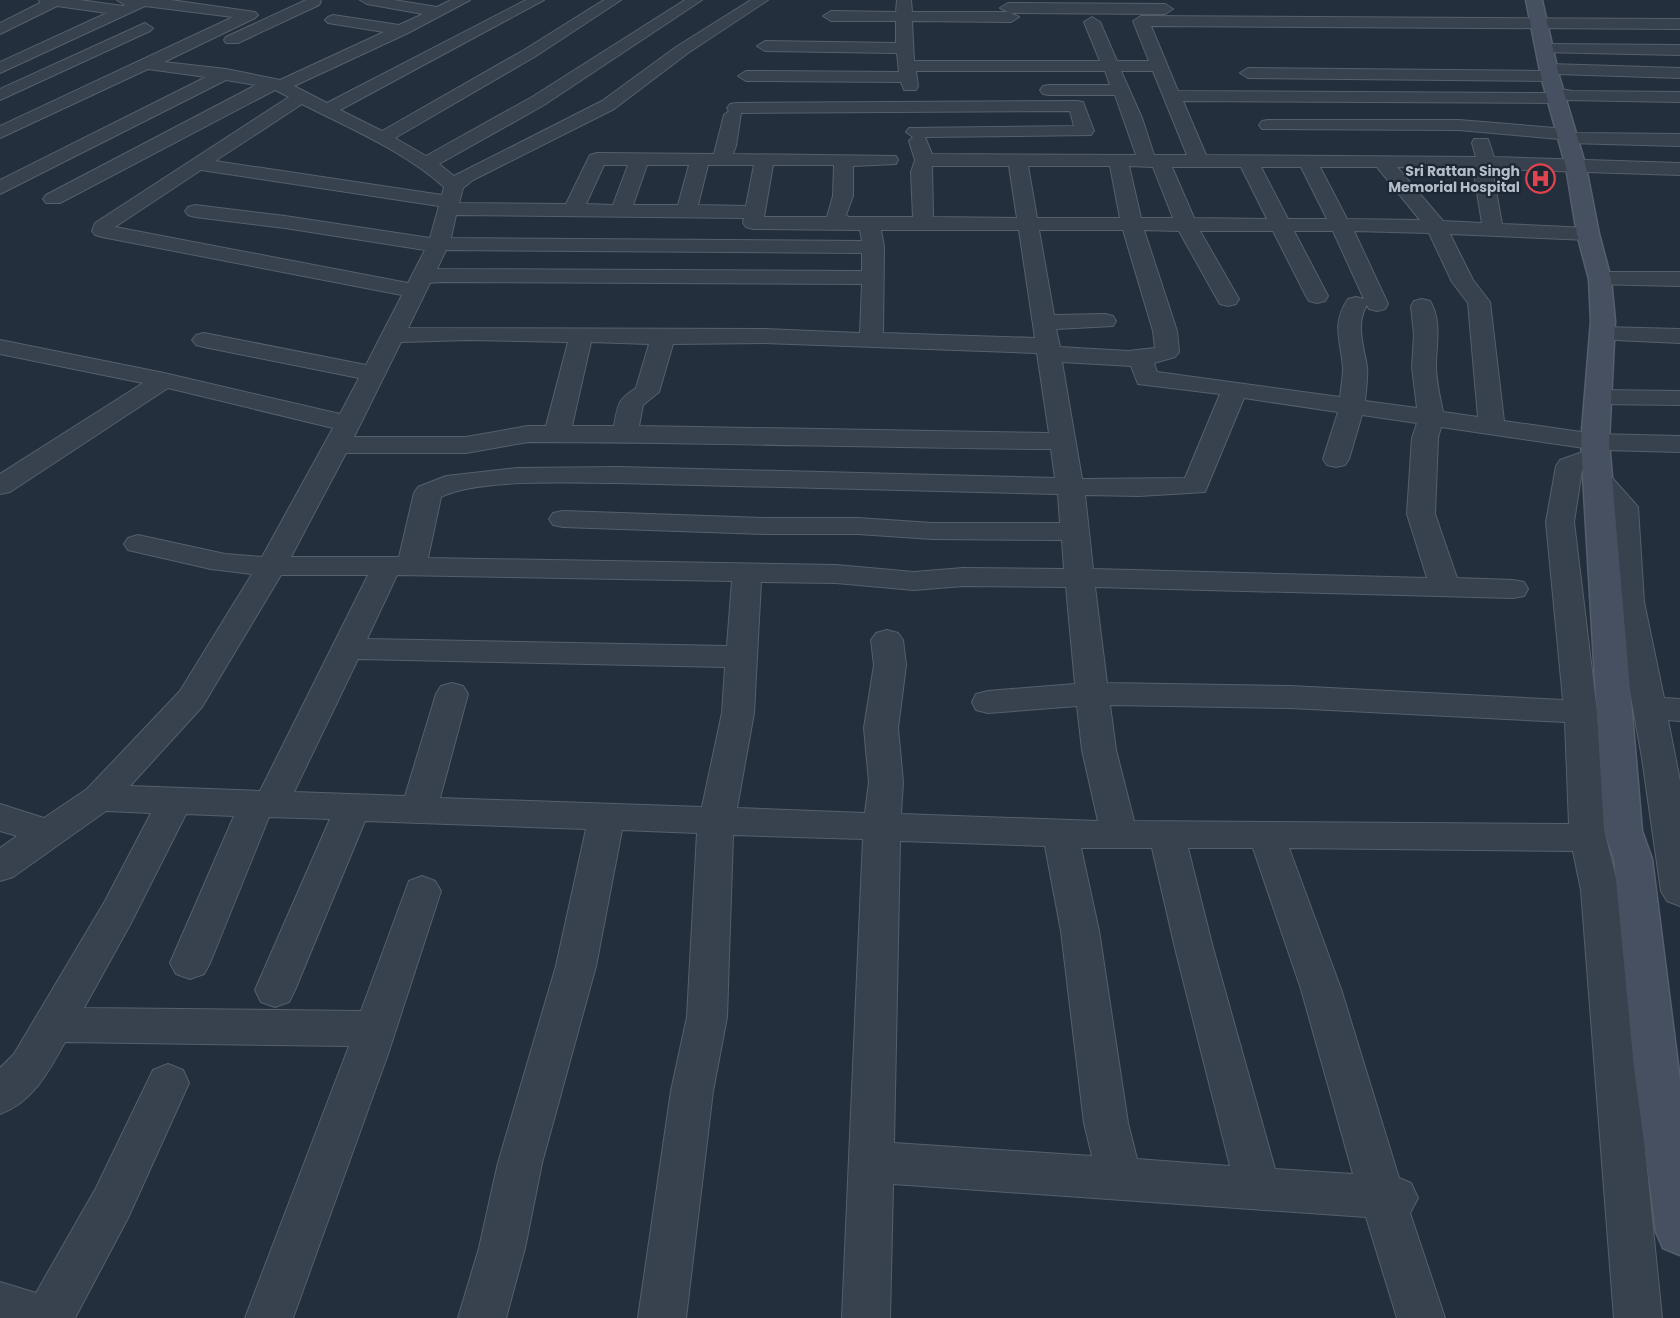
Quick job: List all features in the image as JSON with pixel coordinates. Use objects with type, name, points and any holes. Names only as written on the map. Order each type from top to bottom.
[{"type":"main road","points":[[1546,54],[1576,167],[1588,234],[1600,279],[1602,334],[1597,397],[1596,459],[1623,831],[1633,860],[1656,1068],[1680,1232]]},
{"type":"street","points":[[367,0],[439,12]]},
{"type":"street","points":[[39,196],[463,0]]},
{"type":"street","points":[[326,110],[537,0]]},
{"type":"street","points":[[382,138],[530,53],[614,0]]},
{"type":"street","points":[[425,164],[538,101],[695,0]]},
{"type":"street","points":[[0,867],[99,798],[191,699],[271,567],[343,435],[438,245],[451,199],[466,176],[608,105],[682,50],[761,0]]},
{"type":"street","points":[[825,47],[832,0]]},
{"type":"street","points":[[0,29],[50,1],[124,5],[145,1],[250,15],[0,133]]},
{"type":"street","points":[[124,93],[314,2]]},
{"type":"street","points":[[0,68],[124,5]]},
{"type":"street","points":[[1261,7],[1271,22]]},
{"type":"street","points":[[1307,7],[1330,37]]},
{"type":"street","points":[[831,16],[904,8],[1179,10],[1271,22],[1400,23],[1546,54],[1680,73]]},
{"type":"street","points":[[904,8],[911,99],[924,160],[921,172],[923,223]]},
{"type":"street","points":[[1008,8],[1026,66]]},
{"type":"street","points":[[1389,8],[1400,23]]},
{"type":"street","points":[[1179,10],[1141,21],[1198,161]]},
{"type":"street","points":[[333,20],[402,30]]},
{"type":"street","points":[[1092,22],[1153,161],[1228,299]]},
{"type":"street","points":[[1172,96],[1546,54],[1680,24]]},
{"type":"street","points":[[0,95],[145,28]]},
{"type":"street","points":[[765,46],[825,47],[908,40]]},
{"type":"street","points":[[1248,73],[1546,54],[1680,50]]},
{"type":"street","points":[[0,52],[97,63]]},
{"type":"street","points":[[1546,54],[1572,96],[1680,98]]},
{"type":"street","points":[[120,59],[226,74],[277,85],[382,138],[425,164],[451,199]]},
{"type":"street","points":[[809,123],[911,99],[1026,66],[1160,66]]},
{"type":"street","points":[[0,189],[226,74]]},
{"type":"street","points":[[746,76],[911,99],[1085,131],[1077,106],[911,99]]},
{"type":"street","points":[[721,159],[727,146],[734,111],[911,99],[1121,90]]},
{"type":"street","points":[[300,97],[102,227],[102,231],[419,284],[440,274],[873,278]]},
{"type":"street","points":[[1269,125],[1478,126],[1567,136],[1680,140]]},
{"type":"street","points":[[1478,126],[1485,157],[1482,163],[1493,230]]},
{"type":"street","points":[[574,209],[597,159],[889,160]]},
{"type":"street","points":[[621,210],[640,159]]},
{"type":"street","points":[[687,211],[700,159]]},
{"type":"street","points":[[764,160],[753,223],[1340,225],[1588,234]]},
{"type":"street","points":[[843,223],[836,216],[843,196],[844,160]]},
{"type":"street","points":[[924,160],[1482,163],[1680,169]]},
{"type":"street","points":[[1017,160],[1070,486],[1099,750],[1119,835]]},
{"type":"street","points":[[392,336],[468,333],[663,337],[764,336],[1049,350],[1141,359],[1156,357],[1167,352],[1165,331],[1132,225],[1118,161]]},
{"type":"street","points":[[1248,161],[1317,296]]},
{"type":"street","points":[[1307,162],[1340,225],[1367,304],[1351,312],[1350,338],[1354,369],[1352,407],[1336,459]]},
{"type":"street","points":[[1383,162],[1413,201],[1437,227],[1446,251],[1463,282],[1479,302],[1492,428]]},
{"type":"street","points":[[198,164],[451,199],[574,209],[754,212]]},
{"type":"street","points":[[0,189],[126,212]]},
{"type":"street","points":[[195,211],[438,245],[873,247]]},
{"type":"street","points":[[870,223],[873,247],[871,340]]},
{"type":"street","points":[[1600,279],[1680,279]]},
{"type":"street","points":[[1422,306],[1426,335],[1424,367],[1431,419],[1425,438],[1421,514],[1445,586]]},
{"type":"street","points":[[1043,322],[1105,321]]},
{"type":"street","points":[[1602,334],[1680,336]]},
{"type":"street","points":[[557,434],[581,336]]},
{"type":"street","points":[[625,435],[631,402],[646,392],[663,337]]},
{"type":"street","points":[[204,340],[373,374]]},
{"type":"street","points":[[0,347],[164,380],[343,435],[466,445],[528,434],[698,434],[902,440],[1062,441]]},
{"type":"street","points":[[1141,359],[1147,379],[1187,382],[1492,428],[1596,459],[1624,507],[1629,602],[1665,709],[1680,885]]},
{"type":"street","points":[[0,486],[164,380]]},
{"type":"street","points":[[190,963],[264,804],[347,649],[399,566],[428,493],[446,484],[517,476],[618,475],[1139,488],[1195,486],[1235,389]]},
{"type":"street","points":[[1597,397],[1680,398]]},
{"type":"street","points":[[1638,1318],[1600,890],[1588,838],[1581,712],[1560,522],[1569,466],[1680,444]]},
{"type":"street","points":[[563,519],[767,526],[858,526],[932,531],[1076,532]]},
{"type":"street","points":[[138,544],[212,560],[271,567],[399,566],[836,574],[914,581],[963,577],[1081,578],[1513,589]]},
{"type":"street","points":[[662,1318],[690,1102],[707,1017],[716,820],[725,786],[738,713],[747,573]]},
{"type":"street","points":[[866,1318],[882,825],[886,782],[881,728],[890,665],[887,640]]},
{"type":"street","points":[[347,649],[742,657]]},
{"type":"street","points":[[419,809],[452,694]]},
{"type":"street","points":[[988,702],[1092,694],[1290,697],[1581,712]]},
{"type":"street","points":[[99,798],[1119,835],[1266,834],[1588,838]]},
{"type":"street","points":[[0,1095],[29,1067],[118,912],[176,801]]},
{"type":"street","points":[[274,990],[353,807]]},
{"type":"street","points":[[482,1318],[502,1248],[520,1163],[576,966],[607,816]]},
{"type":"street","points":[[0,817],[48,833]]},
{"type":"street","points":[[1060,833],[1080,931],[1090,1017],[1105,1111],[1120,1179]]},
{"type":"street","points":[[1167,834],[1194,948],[1258,1188]]},
{"type":"street","points":[[1266,834],[1321,989],[1389,1198],[1421,1318]]},
{"type":"street","points":[[269,1318],[375,1029],[422,891]]},
{"type":"street","points":[[52,1025],[375,1029]]},
{"type":"street","points":[[48,1318],[86,1256],[147,1132],[168,1083]]},
{"type":"street","points":[[872,1162],[1389,1198]]},
{"type":"street","points":[[0,1306],[41,1318]]},
{"type":"place","name":"Sri Rattan Singh Memorial Hospital","points":[[1541,179]]}]
